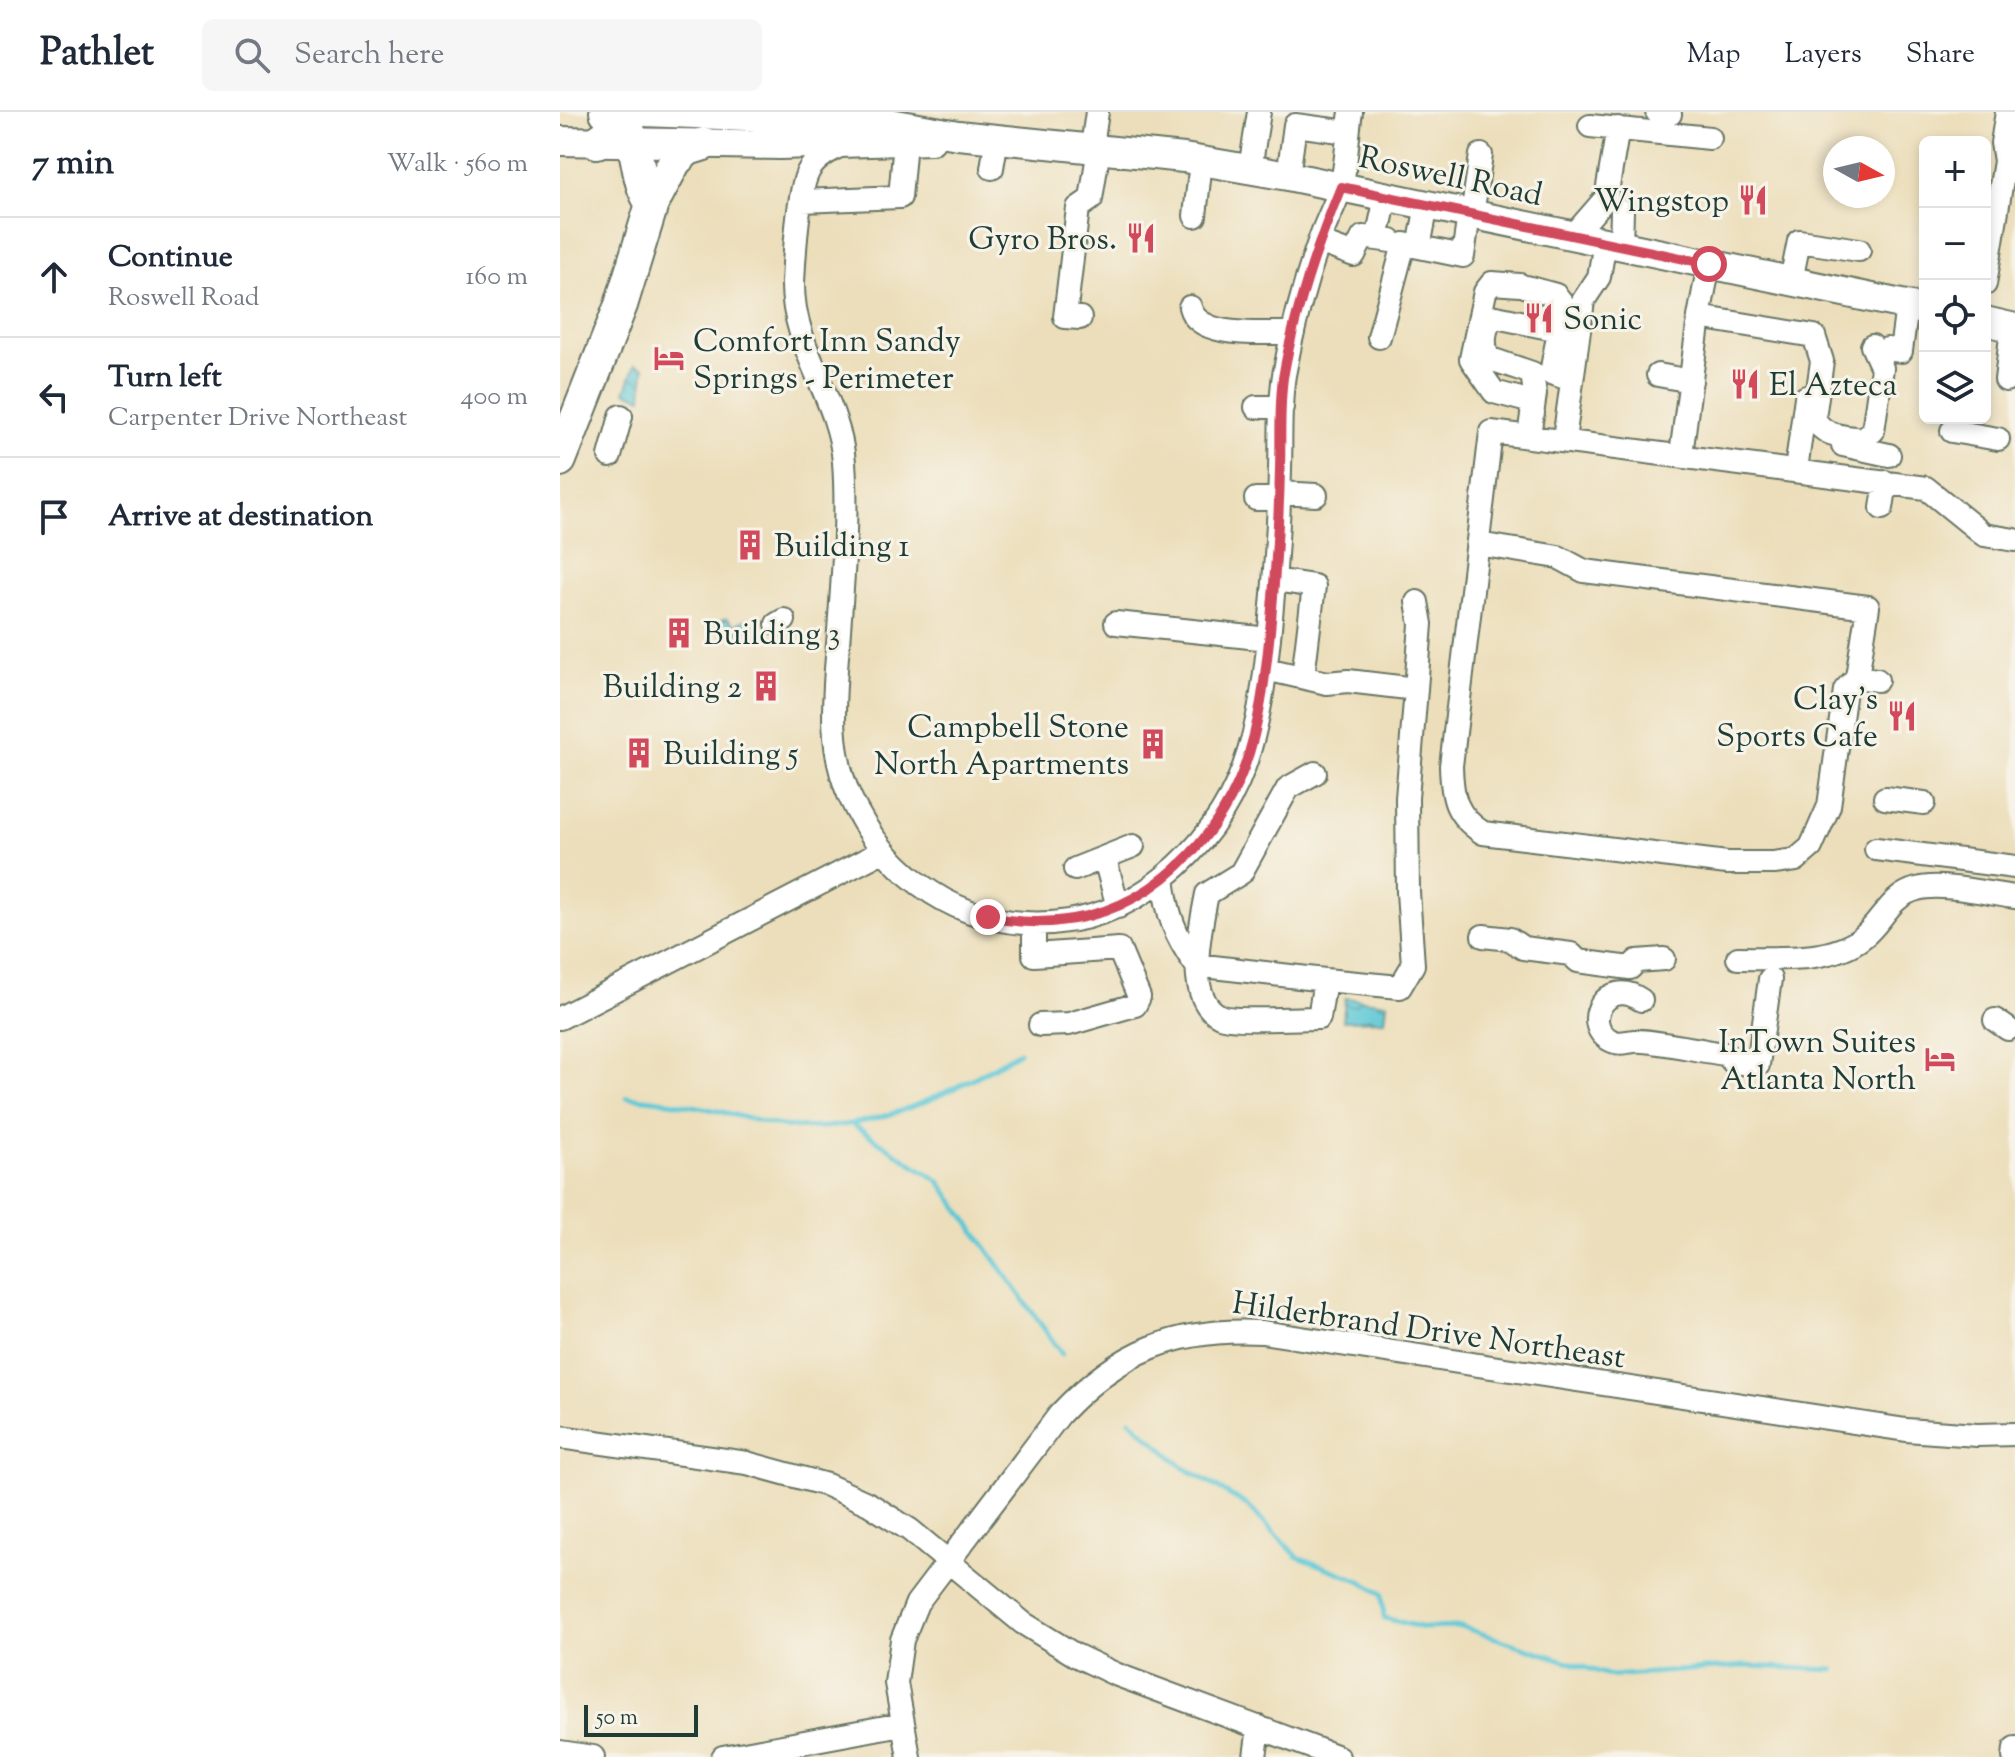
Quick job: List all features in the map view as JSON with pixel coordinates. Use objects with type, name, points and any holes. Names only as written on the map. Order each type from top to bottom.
[{"type":"highway","points":[[610,128],[652,204]]},
{"type":"highway","points":[[560,460],[622,304],[652,204],[675,161],[688,149],[704,144]]},
{"type":"main road","name":"Roswell Road","points":[[842,125],[874,116],[958,135],[1096,148],[1250,169],[1916,308]]},
{"type":"main road","name":"Roswell Road","points":[[610,128],[774,120],[842,125],[905,142],[958,135]]},
{"type":"main road","name":"Roswell Road","points":[[610,128],[704,144],[774,120]]},
{"type":"street","points":[[1080,318],[1065,317],[1078,208],[1091,199],[1097,112]]},
{"type":"street","points":[[1991,244],[2005,161],[2002,143],[2007,112]]},
{"type":"street","points":[[774,120],[801,162],[806,176]]},
{"type":"street","points":[[842,125],[806,176],[794,305],[806,349],[836,416],[844,462],[844,558],[834,740],[850,797],[883,851],[903,872],[943,900],[988,917],[1034,924],[1088,918],[1118,907],[1163,878],[1193,851],[1229,804],[1249,759],[1262,711],[1275,580],[1283,380],[1319,242],[1341,187],[1350,122],[1295,125],[1258,122],[1250,169]]},
{"type":"street","points":[[1288,176],[1295,125]]},
{"type":"street","points":[[1590,126],[1710,138]]},
{"type":"street","points":[[1573,236],[1606,198],[1618,128]]},
{"type":"street","points":[[992,168],[997,138]]},
{"type":"street","points":[[802,201],[900,197],[905,142]]},
{"type":"street","points":[[1319,242],[1354,255],[1363,237],[1463,256],[1481,155]]},
{"type":"street","points":[[1195,216],[1201,161]]},
{"type":"street","points":[[1377,239],[1386,197]]},
{"type":"street","points":[[1379,337],[1427,205]]},
{"type":"street","points":[[1564,440],[1583,301],[1599,277],[1622,211]]},
{"type":"street","points":[[1791,281],[1799,241],[1859,250]]},
{"type":"street","points":[[1681,455],[1709,264]]},
{"type":"street","points":[[1529,436],[1541,372],[1559,330],[1564,305],[1556,295],[1524,286],[1492,283],[1485,292],[1483,324],[1484,350],[1488,358],[1541,372],[1557,378],[1572,380]]},
{"type":"street","points":[[1190,307],[1192,316],[1205,327],[1293,333]]},
{"type":"street","points":[[1814,336],[1822,361],[1814,418],[1818,426],[1834,435],[1861,439],[1873,431],[1887,349],[1916,308]]},
{"type":"street","points":[[1533,413],[1528,401],[1494,392],[1471,359],[1483,324],[1496,317],[1559,330]]},
{"type":"street","points":[[1699,317],[1814,336]]},
{"type":"street","points":[[2004,325],[2006,380]]},
{"type":"street","points":[[1796,470],[1814,336]]},
{"type":"street","points":[[1658,375],[1691,381]]},
{"type":"street","points":[[1256,407],[1282,407]]},
{"type":"street","points":[[610,456],[621,416]]},
{"type":"street","points":[[1801,429],[1822,440],[1889,455]]},
{"type":"street","points":[[1952,431],[1998,439]]},
{"type":"street","points":[[1478,544],[1558,557],[1584,571],[1868,607],[1867,678],[1845,690],[1822,826],[1811,847],[1796,860],[1727,863],[1483,833],[1464,821],[1452,800],[1451,766],[1491,432],[1926,488],[2015,540]]},
{"type":"street","points":[[1882,508],[1886,482]]},
{"type":"street","points":[[1256,499],[1316,495]]},
{"type":"street","points":[[1275,580],[1314,586],[1303,677]]},
{"type":"street","points":[[1163,878],[1167,911],[1175,936],[1196,965],[1400,987],[1413,965],[1407,798],[1421,624],[1417,602]]},
{"type":"street","points":[[1116,623],[1269,639]]},
{"type":"street","points":[[1266,669],[1327,683],[1348,681],[1416,689]]},
{"type":"street","points":[[1315,773],[1288,788],[1241,873],[1207,894],[1196,965],[1205,1003],[1221,1017],[1319,1018],[1325,980]]},
{"type":"street","points":[[1885,798],[1924,803]]},
{"type":"street","points":[[1075,869],[1133,846]]},
{"type":"street","points":[[1876,849],[2015,867]]},
{"type":"street","points":[[560,1018],[883,851]]},
{"type":"street","points":[[1105,859],[1118,907]]},
{"type":"street","points":[[1738,958],[1786,958],[1842,950],[1864,937],[1893,903],[1918,888],[2015,897]]},
{"type":"street","points":[[1034,924],[1034,955],[1119,949],[1139,997],[1135,1005],[1069,1024],[1040,1025]]},
{"type":"street","points":[[1483,936],[1510,939],[1523,948],[1571,954],[1578,961],[1630,968],[1637,961],[1664,959]]},
{"type":"street","points":[[1641,1000],[1625,992],[1609,996],[1602,1002],[1597,1019],[1603,1035],[1618,1043],[1635,1040],[1726,1054],[1733,1062],[1758,1065],[1770,979]]},
{"type":"street","name":"Hilderbrand Drive Northeast","points":[[909,1757],[896,1683],[902,1640],[917,1603],[1060,1414],[1086,1386],[1143,1350],[1209,1332],[1262,1332],[1906,1430],[2015,1434]]},
{"type":"street","points":[[560,1437],[747,1463],[816,1481],[869,1504],[910,1530],[1023,1623],[1075,1655],[1115,1674],[1338,1757]]},
{"type":"street","points":[[723,1757],[902,1724]]},
{"type":"street","points":[[1255,1757],[1259,1727]]},
{"type":"street","points":[[2014,1757],[2015,1748]]},
{"type":"street","points":[[560,1752],[593,1757]]},
{"type":"water","points":[[635,365],[644,368],[642,398],[625,392]]},
{"type":"water","points":[[727,618],[734,625],[749,618],[754,628],[743,633],[730,631],[724,640],[723,630],[717,622]]},
{"type":"water","points":[[1345,998],[1387,1003],[1385,1020],[1343,1021]]},
{"type":"waterway","points":[[627,1097],[695,1106],[783,1126],[845,1125],[906,1109],[936,1097],[1019,1052]]},
{"type":"waterway","points":[[853,1125],[939,1181],[1062,1354]]},
{"type":"waterway","points":[[1130,1420],[1183,1467],[1247,1505],[1298,1557],[1361,1581],[1382,1594],[1384,1618],[1424,1628],[1462,1627],[1611,1676],[1744,1666],[1834,1670]]},
{"type":"place","name":"Wingstop","points":[[1753,200]]},
{"type":"place","name":"Gyro Bros.","points":[[1141,238]]},
{"type":"place","name":"Sonic","points":[[1539,318]]},
{"type":"place","name":"Comfort Inn Sandy Springs - Perimeter","points":[[669,358]]},
{"type":"place","name":"El Azteca","points":[[1745,384]]},
{"type":"place","name":"Building 1","points":[[750,545]]},
{"type":"place","name":"Building 3","points":[[679,633]]},
{"type":"place","name":"Building 2","points":[[766,686]]},
{"type":"place","name":"Clay's Sports Cafe","points":[[1902,716]]},
{"type":"place","name":"Campbell Stone North Apartments","points":[[1153,744]]},
{"type":"place","name":"Building 5","points":[[639,753]]},
{"type":"place","name":"InTown Suites Atlanta North","points":[[1940,1059]]},
{"type":"route","points":[[988,917],[1040,924],[1064,922],[1088,918],[1134,900],[1193,851],[1229,804],[1249,759],[1262,711],[1278,548],[1283,380],[1319,242],[1341,187],[1709,264]]}]
